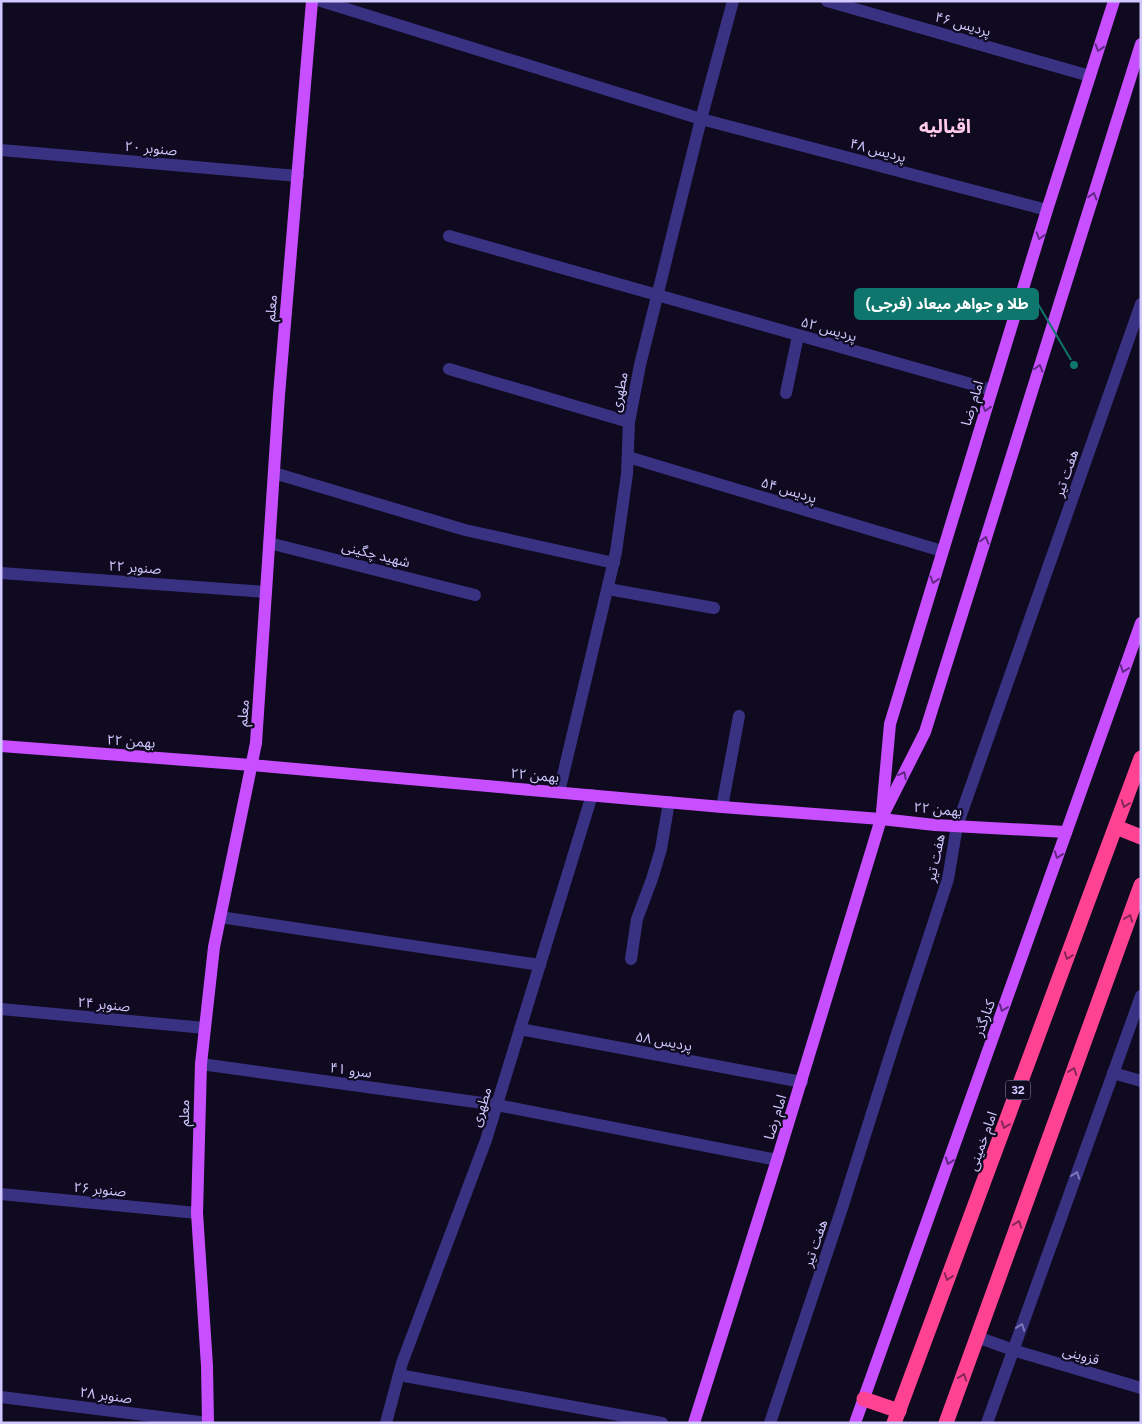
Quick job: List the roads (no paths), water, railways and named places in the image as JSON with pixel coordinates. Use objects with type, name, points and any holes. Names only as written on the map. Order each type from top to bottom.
[{"type":"highway","name":"امام خمینی","points":[[896,1417],[1141,758]]},
{"type":"highway","points":[[1116,826],[1141,837]]},
{"type":"highway","points":[[946,1423],[1141,885]]},
{"type":"highway","points":[[864,1399],[896,1417]]},
{"type":"main road","name":"معلم","points":[[208,1423],[207,1366],[197,1213],[201,1064],[214,947],[256,743],[279,395],[312,1]]},
{"type":"main road","name":"امام رضا","points":[[881,819],[890,724],[942,551],[1114,1]]},
{"type":"main road","name":"امام رضا","points":[[694,1423],[778,1160],[881,819],[925,732],[1141,44]]},
{"type":"main road","name":"کنارگذر","points":[[855,1423],[1141,623]]},
{"type":"main road","name":"۲۲ بهمن","points":[[1,746],[957,826],[1066,832]]},
{"type":"street","name":"پردیس ۴۸","points":[[321,1],[701,119],[1048,210]]},
{"type":"street","name":"مطهری","points":[[559,792],[614,563],[628,474],[628,422],[640,364],[701,119],[733,1]]},
{"type":"street","name":"پردیس ۴۶","points":[[828,1],[1090,76]]},
{"type":"street","name":"صنوبر ۲۰","points":[[1,150],[298,176]]},
{"type":"street","name":"پردیس ۵۲","points":[[449,236],[992,390]]},
{"type":"street","name":"هفت تیر","points":[[770,1423],[842,1208],[948,879],[957,826],[1141,304]]},
{"type":"street","points":[[786,393],[798,336]]},
{"type":"street","points":[[449,369],[628,422]]},
{"type":"street","name":"پردیس ۵۴","points":[[628,457],[942,551]]},
{"type":"street","points":[[274,473],[464,530],[614,563]]},
{"type":"street","name":"شهید چگینی","points":[[269,542],[474,594]]},
{"type":"street","name":"صنوبر ۲۲","points":[[1,573],[266,592]]},
{"type":"street","points":[[608,589],[714,608]]},
{"type":"street","points":[[722,807],[739,716]]},
{"type":"street","name":"مطهری","points":[[386,1423],[399,1375],[486,1140],[592,795]]},
{"type":"street","points":[[631,959],[637,919],[661,849],[669,802]]},
{"type":"street","points":[[220,917],[540,965]]},
{"type":"street","points":[[987,1423],[1141,996]]},
{"type":"street","name":"صنوبر ۲۴","points":[[1,1009],[205,1028]]},
{"type":"street","name":"پردیس ۵۸","points":[[520,1029],[802,1082]]},
{"type":"street","name":"سرو ۴۱","points":[[201,1064],[497,1105],[778,1160]]},
{"type":"street","points":[[1113,1073],[1141,1081]]},
{"type":"street","name":"صنوبر ۲۶","points":[[1,1194],[197,1213]]},
{"type":"street","name":"قزوینی","points":[[977,1337],[1013,1350],[1141,1388]]},
{"type":"street","points":[[399,1375],[662,1423]]},
{"type":"street","name":"صنوبر ۲۸","points":[[1,1397],[208,1423]]},
{"type":"place","name":"طلا و جواهر میعاد (فرجی)","points":[[1074,365]]},
{"type":"district","name":"اقبالیه","points":[[945,126]]}]
